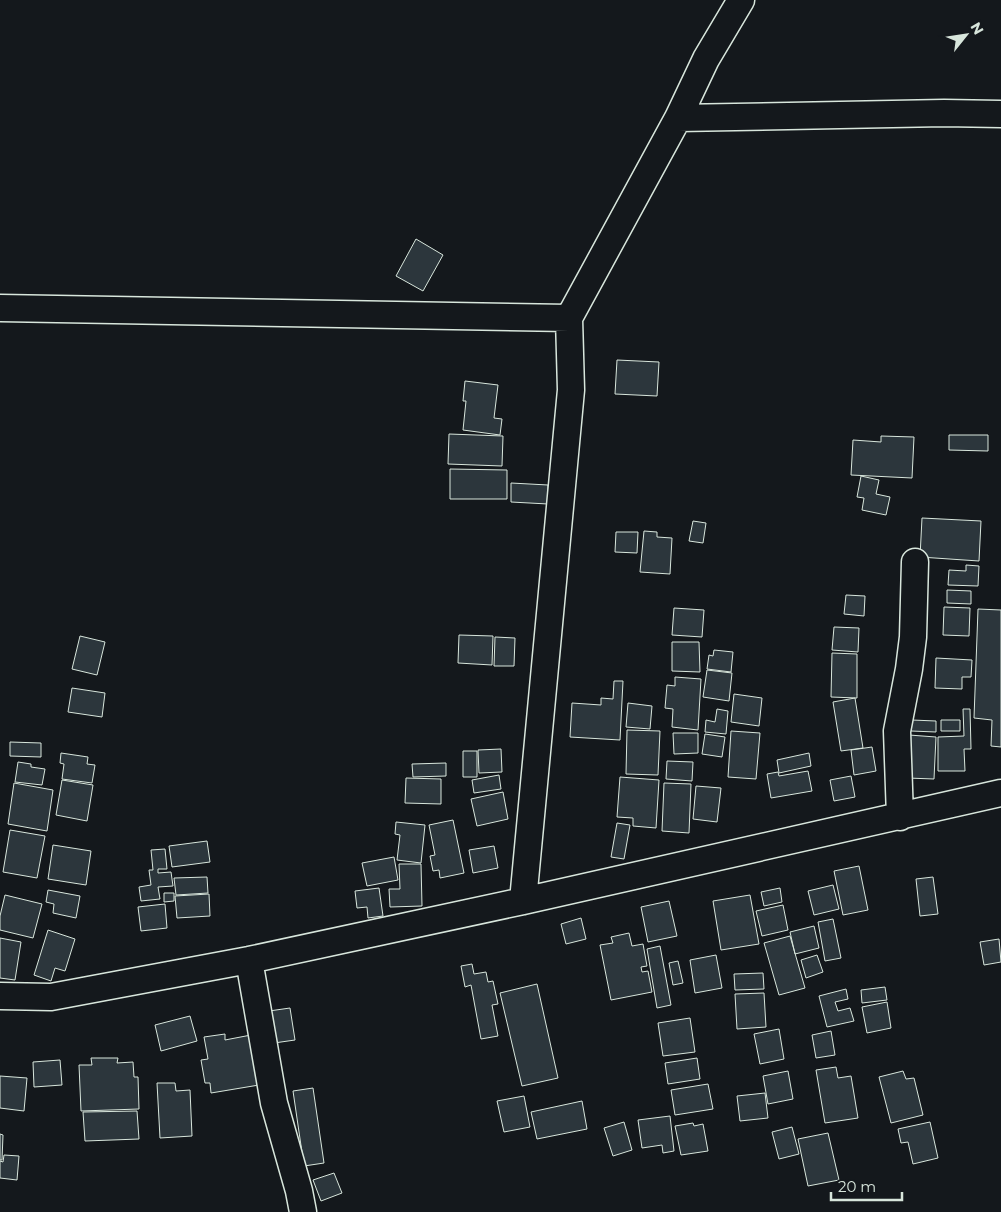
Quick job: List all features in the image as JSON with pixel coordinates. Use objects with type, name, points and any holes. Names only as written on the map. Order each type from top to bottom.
[{"type":"street","points":[[523,902],[571,390],[569,318],[678,118],[706,59],[741,0]]},
{"type":"street","points":[[678,118],[944,113],[1001,114]]},
{"type":"street","points":[[0,308],[569,318]]},
{"type":"street","points":[[900,817],[897,731],[913,638],[915,562]]},
{"type":"street","points":[[0,996],[51,997],[249,960],[523,902],[1001,793]]},
{"type":"street","points":[[249,960],[274,1103],[299,1191],[303,1212]]},
{"type":"building","points":[[416,239],[443,255],[423,291],[396,276]]},
{"type":"building","points":[[617,360],[659,362],[657,396],[615,394]]},
{"type":"building","points":[[465,381],[498,385],[494,418],[502,419],[500,435],[463,430],[466,401],[463,401]]},
{"type":"building","points":[[449,434],[503,436],[502,466],[448,464]]},
{"type":"building","points":[[949,435],[988,435],[988,451],[949,450]]},
{"type":"building","points":[[881,436],[914,437],[912,478],[851,475],[853,440],[881,442]]},
{"type":"building","points":[[450,469],[507,470],[507,499],[450,499]]},
{"type":"building","points":[[861,476],[879,480],[876,494],[890,497],[886,515],[862,510],[864,498],[857,497]]},
{"type":"building","points":[[511,483],[548,485],[548,504],[511,502]]},
{"type":"building","points":[[922,518],[981,521],[979,561],[920,557]]},
{"type":"building","points":[[693,521],[706,523],[703,543],[689,541]]},
{"type":"building","points":[[644,531],[657,532],[657,537],[672,538],[670,574],[640,572]]},
{"type":"building","points":[[616,532],[638,532],[637,553],[615,552]]},
{"type":"building","points":[[966,565],[979,566],[978,586],[948,585],[949,570],[966,571]]},
{"type":"building","points":[[947,590],[971,591],[971,604],[947,603]]},
{"type":"building","points":[[846,595],[865,596],[864,616],[844,614]]},
{"type":"building","points":[[944,607],[970,608],[969,636],[943,635]]},
{"type":"building","points":[[674,608],[704,610],[702,637],[672,635]]},
{"type":"building","points":[[978,609],[1001,610],[1001,747],[991,746],[992,720],[974,718]]},
{"type":"building","points":[[834,627],[859,628],[858,652],[832,650]]},
{"type":"building","points":[[459,635],[493,636],[492,665],[458,663]]},
{"type":"building","points":[[80,636],[105,642],[97,675],[72,669]]},
{"type":"building","points":[[495,637],[515,638],[514,666],[494,666]]},
{"type":"building","points":[[672,642],[699,642],[700,672],[672,671]]},
{"type":"building","points":[[714,650],[733,652],[731,672],[707,669],[709,655],[713,656]]},
{"type":"building","points":[[832,653],[857,654],[857,698],[831,697]]},
{"type":"building","points":[[936,658],[972,660],[971,677],[962,677],[962,689],[935,688]]},
{"type":"building","points":[[707,670],[732,673],[729,701],[703,697]]},
{"type":"building","points":[[675,677],[701,679],[698,730],[672,727],[673,709],[665,708],[667,685],[675,686]]},
{"type":"building","points":[[614,681],[623,681],[620,740],[570,737],[572,703],[601,705],[601,698],[613,699]]},
{"type":"building","points":[[72,688],[105,693],[102,717],[68,712]]},
{"type":"building","points":[[734,694],[762,698],[759,726],[731,722]]},
{"type":"building","points":[[855,698],[863,748],[841,751],[833,702]]},
{"type":"building","points":[[628,703],[652,706],[650,729],[626,727]]},
{"type":"building","points":[[717,709],[728,711],[726,734],[705,732],[706,720],[715,722]]},
{"type":"building","points":[[963,709],[970,709],[971,749],[964,749],[965,771],[938,771],[938,737],[964,736]]},
{"type":"building","points":[[912,720],[936,721],[936,732],[911,731]]},
{"type":"building","points":[[941,720],[960,720],[960,731],[941,731]]},
{"type":"building","points":[[627,730],[660,731],[658,775],[626,774]]},
{"type":"building","points":[[731,731],[760,733],[756,779],[728,777]]},
{"type":"building","points":[[673,733],[698,733],[698,753],[674,754]]},
{"type":"building","points":[[705,734],[725,737],[722,757],[702,754]]},
{"type":"building","points":[[909,735],[936,737],[934,779],[907,778]]},
{"type":"building","points":[[10,742],[41,743],[41,757],[10,756]]},
{"type":"building","points":[[872,747],[876,771],[854,775],[851,750]]},
{"type":"building","points":[[501,749],[502,772],[479,773],[478,750]]},
{"type":"building","points":[[463,751],[477,751],[477,777],[463,777]]},
{"type":"building","points":[[61,753],[88,757],[87,764],[95,765],[92,783],[62,779],[64,764],[60,763]]},
{"type":"building","points":[[809,753],[811,766],[779,773],[777,760]]},
{"type":"building","points":[[667,761],[693,762],[692,781],[666,779]]},
{"type":"building","points":[[18,762],[31,764],[31,767],[45,769],[42,785],[15,782]]},
{"type":"building","points":[[446,763],[446,776],[413,777],[412,764]]},
{"type":"building","points":[[808,771],[812,791],[771,798],[767,774],[778,772],[779,776]]},
{"type":"building","points":[[499,775],[501,789],[474,793],[472,780]]},
{"type":"building","points":[[851,776],[855,797],[834,801],[830,780]]},
{"type":"building","points":[[620,777],[659,780],[656,828],[633,826],[633,818],[617,817]]},
{"type":"building","points":[[406,778],[441,779],[441,804],[405,803]]},
{"type":"building","points":[[62,780],[93,785],[87,821],[56,815]]},
{"type":"building","points":[[14,783],[53,790],[47,831],[8,824]]},
{"type":"building","points":[[664,783],[691,784],[689,833],[662,831]]},
{"type":"building","points":[[696,786],[721,788],[717,822],[693,819]]},
{"type":"building","points":[[503,792],[508,819],[477,826],[471,799]]},
{"type":"building","points":[[453,820],[464,873],[440,878],[439,870],[433,871],[430,856],[435,855],[429,825]]},
{"type":"building","points":[[396,822],[425,825],[421,863],[397,860],[400,835],[395,834]]},
{"type":"building","points":[[617,823],[630,825],[624,859],[611,857]]},
{"type":"building","points":[[10,830],[45,836],[37,878],[3,872]]},
{"type":"building","points":[[207,841],[210,862],[172,867],[169,846]]},
{"type":"building","points":[[53,845],[91,851],[86,885],[48,879]]},
{"type":"building","points":[[494,846],[498,868],[473,873],[469,850]]},
{"type":"building","points":[[165,849],[167,869],[158,869],[158,873],[171,872],[173,886],[158,887],[160,899],[141,901],[139,887],[151,885],[149,870],[153,870],[151,850]]},
{"type":"building","points":[[394,857],[398,880],[367,886],[362,863]]},
{"type":"building","points":[[399,864],[421,864],[422,906],[390,907],[389,889],[400,889]]},
{"type":"building","points":[[859,866],[868,910],[843,915],[834,871]]},
{"type":"building","points":[[207,877],[208,893],[176,895],[174,878]]},
{"type":"building","points":[[933,877],[938,914],[920,916],[916,879]]},
{"type":"building","points":[[833,885],[839,909],[814,915],[808,891]]},
{"type":"building","points":[[379,888],[383,916],[368,918],[367,907],[357,908],[355,891]]},
{"type":"building","points":[[780,888],[782,902],[764,906],[761,892]]},
{"type":"building","points":[[48,890],[80,896],[76,918],[53,913],[54,904],[46,902]]},
{"type":"building","points":[[164,893],[174,893],[174,901],[164,902]]},
{"type":"building","points":[[209,894],[210,916],[177,918],[175,896]]},
{"type":"building","points":[[5,895],[42,904],[33,938],[0,930],[0,916]]},
{"type":"building","points":[[750,895],[759,944],[721,950],[713,901]]},
{"type":"building","points":[[669,901],[677,936],[648,942],[641,907]]},
{"type":"building","points":[[165,904],[167,928],[141,931],[138,907]]},
{"type":"building","points":[[783,905],[788,930],[762,936],[756,911]]},
{"type":"building","points":[[581,918],[586,939],[566,944],[561,924]]},
{"type":"building","points":[[833,919],[841,958],[825,961],[818,922]]},
{"type":"building","points":[[814,926],[819,948],[795,954],[790,932]]},
{"type":"building","points":[[48,930],[75,939],[65,971],[55,968],[51,981],[34,975]]},
{"type":"building","points":[[629,933],[632,946],[643,944],[647,966],[641,967],[642,972],[648,971],[652,992],[611,1000],[600,945],[613,943],[611,937]]},
{"type":"building","points":[[790,936],[805,988],[779,995],[764,943]]},
{"type":"building","points":[[0,938],[21,942],[15,980],[0,978]]},
{"type":"building","points":[[999,939],[1001,962],[984,965],[980,942]]},
{"type":"building","points":[[660,946],[671,1005],[657,1008],[647,949]]},
{"type":"building","points":[[716,955],[722,988],[695,993],[690,960]]},
{"type":"building","points":[[817,955],[823,972],[806,978],[801,960]]},
{"type":"building","points":[[678,961],[683,983],[673,985],[669,963]]},
{"type":"building","points":[[472,964],[474,974],[486,972],[488,982],[493,981],[498,1004],[492,1005],[498,1036],[481,1039],[471,985],[465,987],[461,966]]},
{"type":"building","points":[[763,973],[764,989],[735,990],[734,974]]},
{"type":"building","points":[[537,984],[558,1078],[522,1086],[500,993]]},
{"type":"building","points":[[885,987],[887,1000],[862,1003],[861,990]]},
{"type":"building","points":[[846,989],[848,999],[835,1002],[838,1011],[850,1008],[854,1021],[827,1027],[819,996]]},
{"type":"building","points":[[764,993],[766,1027],[737,1029],[735,994]]},
{"type":"building","points":[[887,1002],[891,1028],[867,1033],[862,1007]]},
{"type":"building","points":[[290,1008],[295,1040],[267,1044],[262,1012]]},
{"type":"building","points":[[190,1016],[197,1041],[161,1051],[155,1025]]},
{"type":"building","points":[[690,1018],[695,1052],[663,1056],[658,1023]]},
{"type":"building","points":[[779,1029],[784,1059],[760,1064],[754,1034]]},
{"type":"building","points":[[831,1031],[835,1055],[816,1058],[812,1035]]},
{"type":"building","points":[[225,1034],[225,1040],[251,1035],[259,1085],[211,1093],[210,1083],[205,1083],[201,1060],[208,1059],[204,1037]]},
{"type":"building","points":[[91,1058],[118,1058],[117,1063],[133,1062],[134,1077],[138,1077],[139,1109],[81,1111],[79,1065],[92,1065]]},
{"type":"building","points":[[697,1058],[700,1079],[668,1084],[665,1063]]},
{"type":"building","points":[[60,1060],[62,1085],[34,1087],[33,1062]]},
{"type":"building","points":[[836,1067],[838,1078],[851,1076],[858,1118],[825,1123],[816,1070]]},
{"type":"building","points":[[788,1071],[793,1099],[768,1104],[763,1076]]},
{"type":"building","points":[[903,1071],[906,1079],[914,1078],[923,1115],[891,1123],[879,1077]]},
{"type":"building","points":[[0,1076],[27,1078],[24,1111],[0,1108]]},
{"type":"building","points":[[157,1083],[175,1083],[176,1091],[190,1090],[192,1136],[160,1138]]},
{"type":"building","points":[[708,1084],[713,1109],[675,1115],[671,1090]]},
{"type":"building","points":[[313,1088],[324,1163],[304,1166],[293,1091]]},
{"type":"building","points":[[765,1093],[768,1118],[740,1121],[737,1096]]},
{"type":"building","points":[[524,1096],[530,1127],[504,1132],[497,1101]]},
{"type":"building","points":[[582,1101],[587,1129],[537,1139],[531,1112]]},
{"type":"building","points":[[137,1111],[139,1139],[85,1141],[83,1112]]},
{"type":"building","points":[[670,1116],[674,1151],[663,1153],[662,1145],[642,1148],[638,1120]]},
{"type":"building","points":[[624,1122],[632,1150],[613,1156],[604,1128]]},
{"type":"building","points":[[930,1122],[938,1158],[913,1164],[908,1142],[901,1143],[898,1129]]},
{"type":"building","points":[[693,1123],[694,1126],[703,1124],[708,1151],[681,1155],[675,1126]]},
{"type":"building","points":[[792,1127],[799,1154],[779,1159],[772,1132]]},
{"type":"building","points":[[828,1133],[839,1180],[808,1186],[798,1139]]},
{"type":"building","points":[[0,1134],[3,1135],[2,1160],[0,1160]]},
{"type":"building","points":[[4,1155],[19,1156],[17,1180],[0,1178],[0,1161],[3,1162]]},
{"type":"building","points":[[334,1173],[342,1193],[321,1201],[313,1180]]}]
